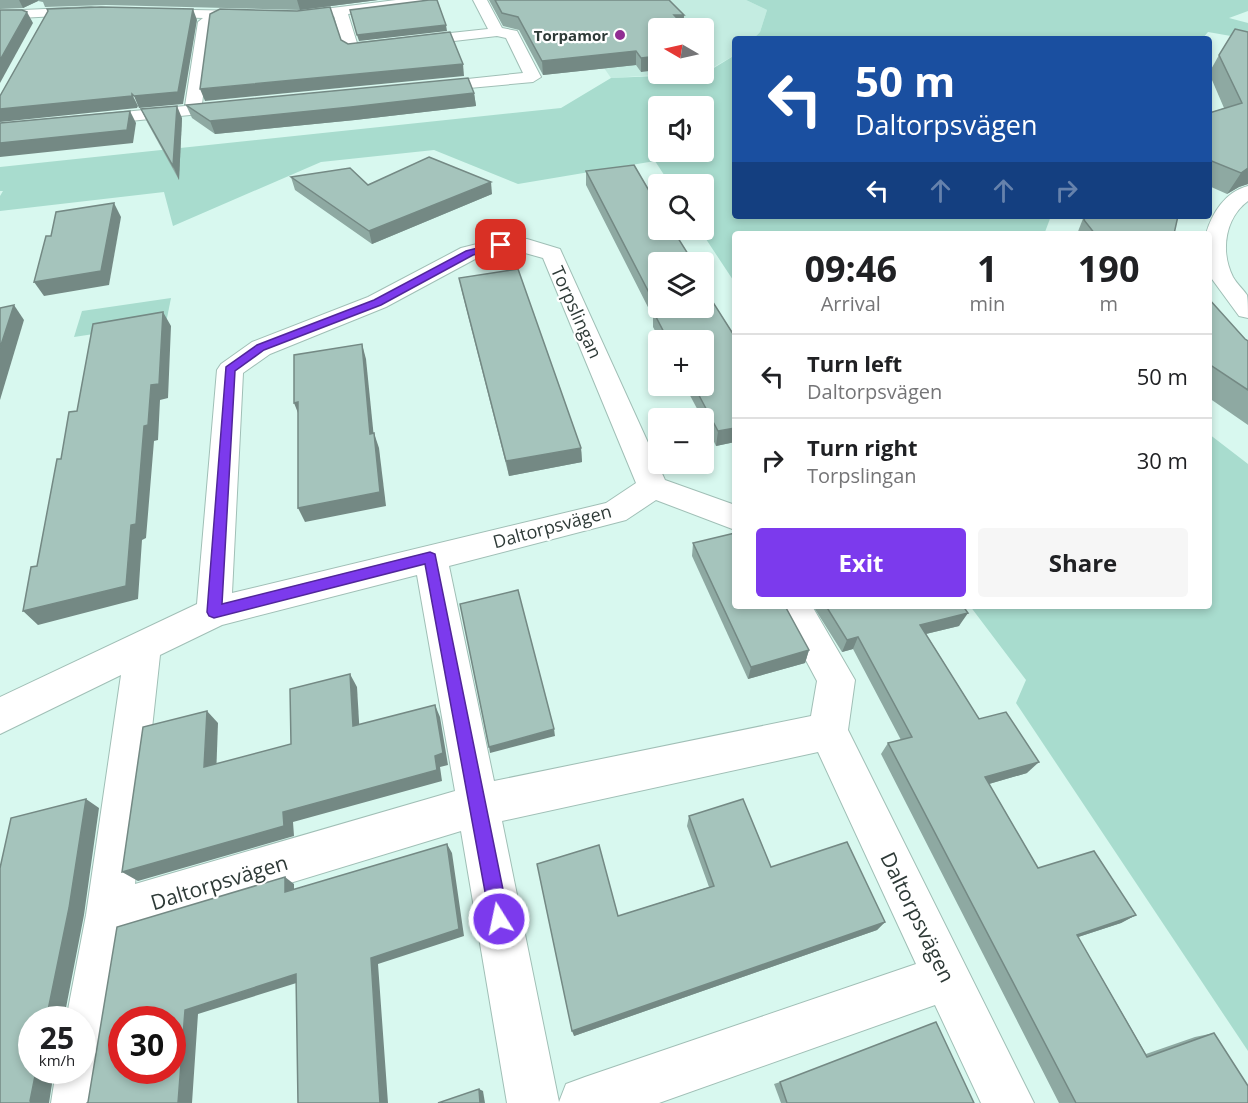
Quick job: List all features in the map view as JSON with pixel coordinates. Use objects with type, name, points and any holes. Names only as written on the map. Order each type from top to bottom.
[{"type":"street","points":[[29,13],[50,0]]},
{"type":"street","points":[[136,12],[300,15],[428,0]]},
{"type":"street","points":[[480,0],[497,32]]},
{"type":"street","points":[[0,15],[106,11]]},
{"type":"street","points":[[340,11],[351,54],[497,32],[512,34],[533,77],[414,88]]},
{"type":"street","points":[[29,13],[44,21],[39,31]]},
{"type":"street","points":[[193,111],[205,22],[220,14]]},
{"type":"street","points":[[0,129],[251,105]]},
{"type":"street","points":[[1248,192],[1224,210],[1217,230],[1216,247],[1218,269],[1237,299],[1248,311]]},
{"type":"street","name":"Torpslingan","points":[[214,612],[230,370],[261,348],[377,302],[469,253],[501,245],[527,246],[552,254],[653,487]]},
{"type":"street","points":[[653,487],[732,517]]},
{"type":"street","name":"Daltorpsvägen","points":[[0,716],[214,612],[615,512],[653,487]]},
{"type":"street","points":[[430,557],[532,1103]]},
{"type":"street","points":[[796,609],[836,680],[828,731]]},
{"type":"street","points":[[93,1006],[109,915],[143,646]]},
{"type":"street","name":"Daltorpsvägen","points":[[109,915],[478,805],[828,731],[1008,1103]]},
{"type":"street","points":[[585,1103],[947,977]]},
{"type":"street","points":[[77,1103],[80,1084]]},
{"type":"shaded area","name":"Torpamor","points":[[557,0],[746,0],[767,10],[760,32],[756,36],[732,36],[732,57],[714,67],[714,18],[648,18],[648,76],[611,78]]},
{"type":"shaded area","points":[[746,0],[1248,0],[1248,11],[1229,18],[1248,23],[1248,39],[1208,32],[1205,36],[756,36],[760,32],[767,10]]},
{"type":"shaded area","points":[[732,57],[732,219],[1050,219],[1045,231],[732,231],[732,278],[707,240],[714,240],[714,174],[663,174],[656,162],[714,162],[714,96],[648,96],[649,162],[518,184],[434,150],[321,162],[173,226],[164,192],[0,211],[0,196],[3,191],[0,191],[0,167],[561,108],[611,78],[648,76],[648,84],[714,84],[714,68]]},
{"type":"shaded area","points":[[171,298],[166,323],[74,337],[82,311]]},
{"type":"shaded area","points":[[1212,436],[1248,464],[1248,1051],[1016,703],[1026,680],[972,609],[1212,609]]},
{"type":"building","points":[[437,0],[446,25],[357,35],[350,10]]},
{"type":"building","points":[[495,0],[669,0],[684,15],[674,15],[677,18],[648,18],[648,57],[641,58],[636,51],[542,61],[518,17],[502,13]]},
{"type":"building","points":[[101,7],[193,9],[178,92],[134,96],[132,94],[132,96],[0,109],[0,96],[48,11],[47,9]]},
{"type":"building","points":[[330,7],[341,40],[348,44],[450,32],[463,64],[200,89],[210,14],[220,9],[297,11]]},
{"type":"building","points":[[0,10],[27,12],[0,60]]},
{"type":"building","points":[[1235,29],[1248,32],[1248,168],[1241,173],[1212,161],[1212,112],[1242,103],[1219,55]]},
{"type":"building","points":[[468,78],[474,93],[210,121],[186,105]]},
{"type":"building","points":[[177,106],[173,166],[141,109]]},
{"type":"building","points":[[130,111],[127,130],[0,143],[0,123]]},
{"type":"building","points":[[429,157],[491,182],[369,231],[291,177],[350,168],[368,185]]},
{"type":"building","points":[[634,165],[648,189],[648,240],[679,240],[687,252],[648,252],[648,291],[586,171]]},
{"type":"building","points":[[114,203],[101,271],[34,282],[46,236],[51,236],[56,212]]},
{"type":"building","points":[[1177,219],[1175,231],[1093,231],[1084,220]]},
{"type":"building","points":[[518,269],[581,448],[506,461],[459,278]]},
{"type":"building","points":[[1212,302],[1248,341],[1248,390],[1212,366]]},
{"type":"building","points":[[714,304],[732,332],[732,429],[718,431],[714,424],[714,408],[706,408],[699,396],[714,396],[714,330],[663,330],[657,318],[714,318]]},
{"type":"building","points":[[14,305],[0,348],[0,308]]},
{"type":"building","points":[[163,312],[159,384],[151,385],[148,425],[144,426],[136,524],[131,525],[126,586],[23,611],[31,567],[37,566],[57,459],[61,459],[69,412],[77,411],[93,324]]},
{"type":"building","points":[[362,344],[370,434],[374,433],[380,492],[298,508],[298,402],[294,403],[294,355]]},
{"type":"building","points":[[732,534],[732,609],[787,609],[809,650],[751,667],[693,543]]},
{"type":"building","points":[[518,590],[554,729],[489,747],[460,604]]},
{"type":"building","points":[[828,609],[965,609],[968,613],[920,625],[979,719],[1006,712],[1039,762],[985,777],[1038,868],[1094,851],[1136,915],[1077,935],[1147,1057],[1214,1033],[1248,1086],[1248,1103],[1076,1103],[888,743],[912,737],[858,637],[847,640]]},
{"type":"building","points":[[350,674],[353,726],[435,705],[443,753],[435,756],[437,770],[283,812],[284,826],[122,872],[143,727],[207,711],[204,767],[291,744],[290,689]]},
{"type":"building","points":[[86,799],[69,908],[49,1006],[18,1006],[18,1084],[33,1084],[30,1101],[32,1103],[0,1103],[0,868],[11,818]]},
{"type":"building","points":[[743,799],[771,867],[847,842],[885,922],[572,1031],[537,864],[599,845],[618,916],[714,886],[689,816]]},
{"type":"building","points":[[447,844],[459,929],[371,958],[380,1103],[298,1103],[296,974],[186,1010],[186,1006],[108,1006],[108,1084],[179,1084],[178,1103],[87,1103],[91,1084],[96,1084],[96,1054],[117,927],[285,877],[285,892]]},
{"type":"building","points":[[936,1022],[974,1103],[787,1103],[780,1082]]},
{"type":"building","points":[[479,1089],[480,1103],[438,1103]]},
{"type":"place","name":"Torpamor","points":[[620,35]]},
{"type":"route","points":[[499,919],[430,557],[214,612],[230,370],[261,348],[377,302],[469,253],[501,245]]}]
